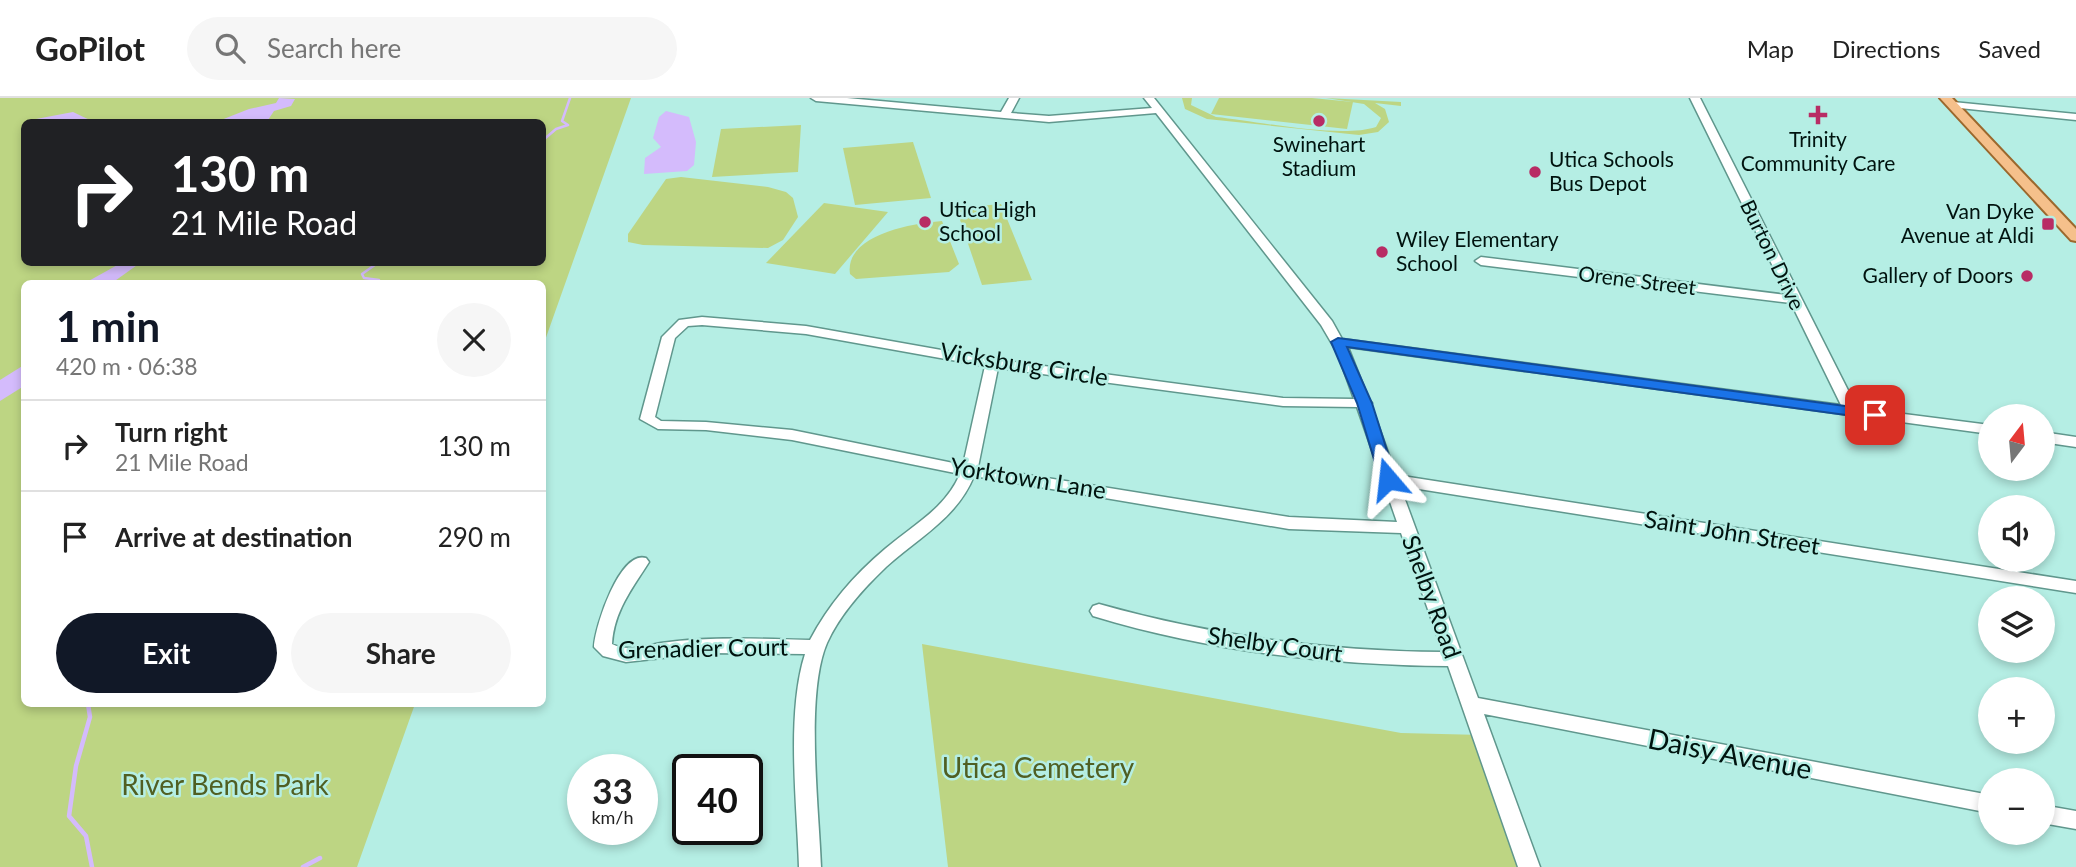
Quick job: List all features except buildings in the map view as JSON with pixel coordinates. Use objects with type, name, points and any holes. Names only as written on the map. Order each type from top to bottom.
[{"type":"main road","points":[[1950,102],[2076,236]]},
{"type":"street","points":[[816,98],[1049,119],[1154,105]]},
{"type":"street","points":[[1005,114],[1014,98]]},
{"type":"street","name":"Burton Drive","points":[[1695,98],[1851,411]]},
{"type":"street","points":[[1950,102],[2076,117]]},
{"type":"street","name":"Shelby Road","points":[[1154,105],[1233,201],[1338,342],[1364,403],[1388,479],[1530,867]]},
{"type":"street","name":"Orene Street","points":[[1481,263],[1794,300]]},
{"type":"street","name":"Vicksburg Circle","points":[[651,424],[647,412],[665,347],[672,333],[684,323],[714,321],[785,327],[915,347],[992,363],[1283,402],[1364,403]]},
{"type":"street","points":[[1338,342],[1978,428]]},
{"type":"street","points":[[810,867],[807,716],[816,647],[851,592],[869,571],[946,510],[968,470],[982,429],[992,363]]},
{"type":"street","name":"Yorktown Lane","points":[[651,424],[792,435],[968,470],[1290,523],[1406,528]]},
{"type":"street","points":[[2055,439],[2076,442]]},
{"type":"street","name":"Saint John Street","points":[[1388,479],[2076,587]]},
{"type":"street","name":"Grenadier Court","points":[[640,562],[625,581],[611,611],[603,639],[606,651],[622,654],[714,646],[816,647]]},
{"type":"street","name":"Shelby Court","points":[[1099,611],[1138,623],[1304,652],[1453,659]]},
{"type":"street","name":"Daisy Avenue","points":[[1471,704],[1978,802]]},
{"type":"street","points":[[2055,816],[2076,820]]},
{"type":"green space","name":"River Bends Park","points":[[0,98],[631,98],[546,338],[546,280],[21,280],[21,707],[414,707],[357,867],[0,867]]},
{"type":"green space","points":[[1182,98],[1192,98],[1191,105],[1216,117],[1342,131],[1376,127],[1381,118],[1364,104],[1326,98],[1401,102],[1401,106],[1375,103],[1385,109],[1389,122],[1378,132],[1359,135],[1207,119],[1185,109]]},
{"type":"green space","points":[[1219,98],[1312,98],[1353,102],[1347,129],[1211,114]]},
{"type":"green space","points":[[801,125],[798,172],[712,177],[721,129]]},
{"type":"green space","points":[[913,142],[931,198],[855,205],[843,148]]},
{"type":"green space","points":[[681,177],[768,187],[786,192],[793,198],[798,217],[783,240],[768,248],[643,245],[628,242],[628,234],[666,179]]},
{"type":"green space","points":[[824,203],[888,212],[835,274],[766,263]]},
{"type":"green space","points":[[1001,204],[1032,280],[982,285],[956,208]]},
{"type":"green space","points":[[942,221],[959,264],[949,272],[856,279],[850,274],[851,260],[858,249],[869,240],[899,228]]},
{"type":"green space","name":"Utica Cemetery","points":[[922,644],[1401,733],[1482,735],[1529,867],[948,867]]},
{"type":"shaded area","points":[[279,98],[295,99],[291,106],[274,111],[269,119],[224,119],[249,109],[276,103]]},
{"type":"shaded area","points":[[666,111],[689,117],[696,142],[694,165],[687,171],[644,174],[645,158],[661,147],[653,138],[659,117]]},
{"type":"shaded area","points":[[73,112],[88,119],[36,119]]},
{"type":"shaded area","points":[[116,266],[136,266],[116,280],[90,280]]},
{"type":"shaded area","points":[[21,367],[21,388],[0,401],[0,380]]},
{"type":"waterway","points":[[546,138],[556,129],[568,125],[562,121],[570,98]]},
{"type":"waterway","points":[[373,266],[362,274],[364,278],[379,280]]},
{"type":"waterway","points":[[88,707],[90,717],[76,766],[69,816],[86,836],[92,867]]},
{"type":"waterway","points":[[303,867],[320,858]]},
{"type":"place","name":"Trinity Community Care","points":[[1818,115]]},
{"type":"place","name":"Swinehart Stadium","points":[[1319,121]]},
{"type":"place","name":"Utica Schools Bus Depot","points":[[1535,172]]},
{"type":"place","name":"Utica High School","points":[[925,222]]},
{"type":"place","name":"Van Dyke Avenue at Aldi","points":[[2048,224]]},
{"type":"place","name":"Wiley Elementary School","points":[[1382,252]]},
{"type":"place","name":"Gallery of Doors","points":[[2027,276]]},
{"type":"route","points":[[1388,479],[1364,403],[1338,342],[1875,415]]}]
